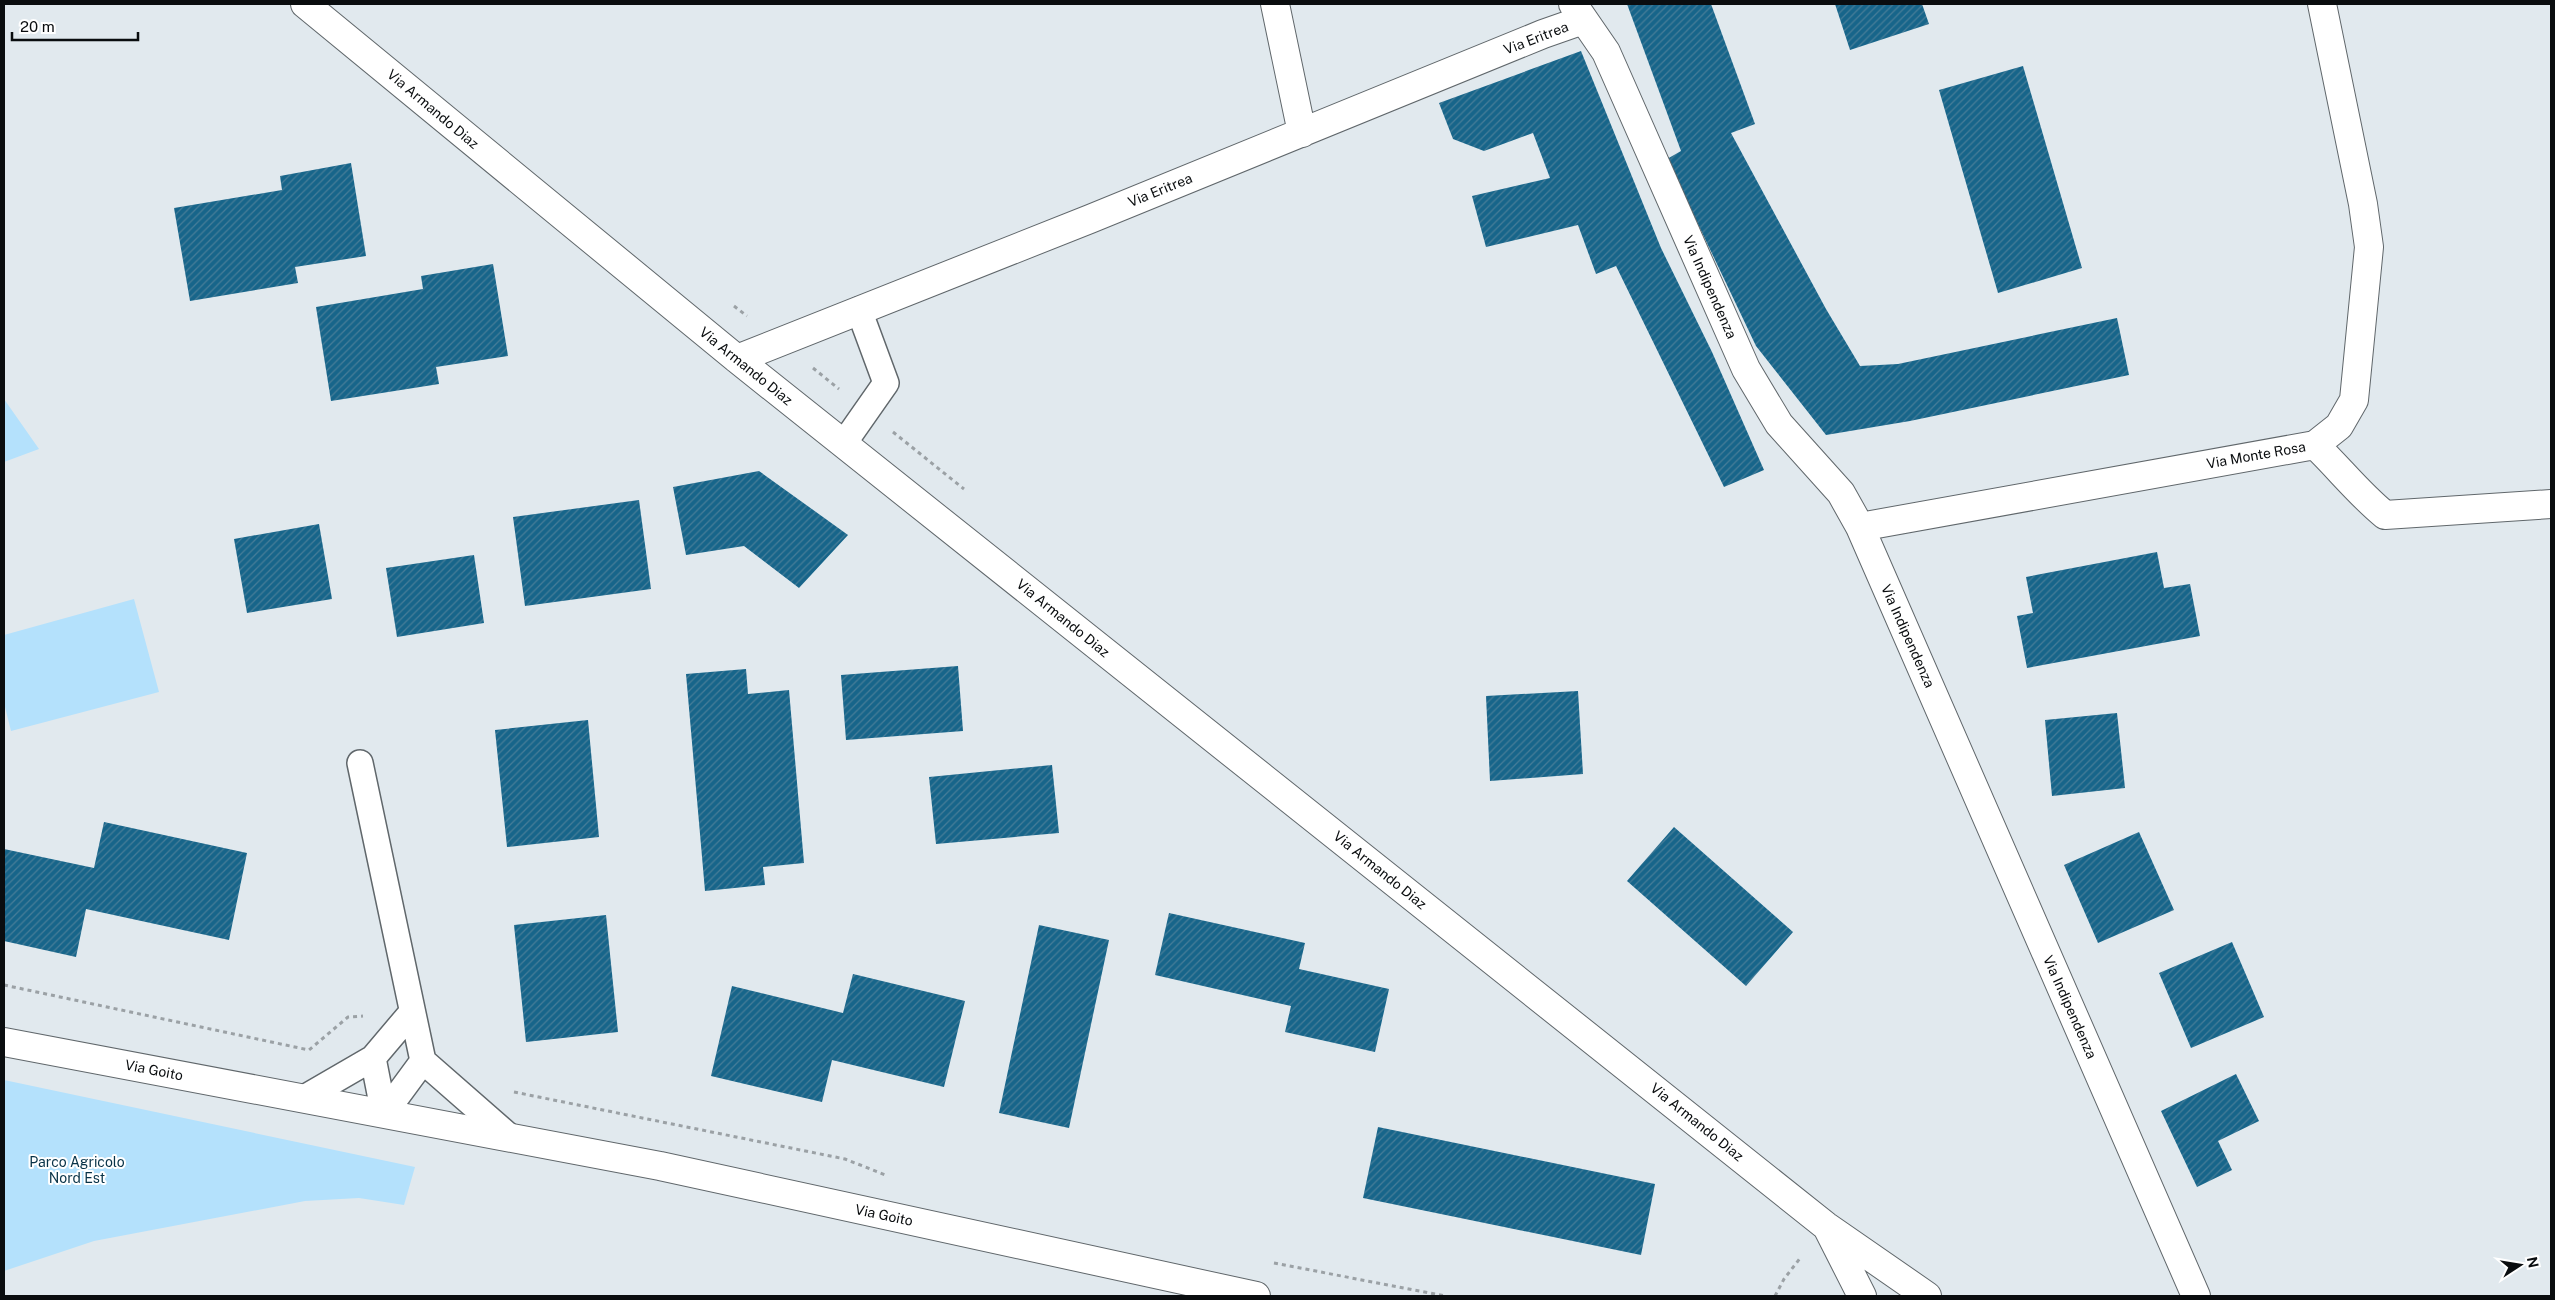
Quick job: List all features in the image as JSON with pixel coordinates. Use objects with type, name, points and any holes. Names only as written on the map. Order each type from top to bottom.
[{"type":"street","name":"Via Armando Diaz","points":[[305,4],[737,359],[1911,1293]]},
{"type":"street","points":[[1275,4],[1302,132]]},
{"type":"street","name":"Via Monte Rosa","points":[[1860,527],[2315,445],[2339,426],[2354,400],[2368,246],[2363,204],[2322,4]]},
{"type":"street","name":"Via Eritrea","points":[[737,359],[1543,34],[1578,12]]},
{"type":"street","name":"Via Indipendenza","points":[[1578,12],[1606,52],[1746,369],[1779,424],[1841,494],[1860,527],[2196,1296]]},
{"type":"street","points":[[2315,445],[2345,474],[2365,499],[2384,515],[2551,504]]},
{"type":"street","name":"Via Goito","points":[[4,1042],[660,1166],[1256,1296]]},
{"type":"street","name":"Via Armando Diaz","points":[[1826,1226],[1862,1296]]},
{"type":"lane","points":[[844,443],[886,382],[859,310]]},
{"type":"lane","points":[[360,763],[422,1061],[384,1114]]},
{"type":"lane","points":[[304,1098],[373,1058],[412,1012]]},
{"type":"lane","points":[[373,1058],[384,1114]]},
{"type":"lane","name":"Via Goito","points":[[422,1061],[512,1138]]},
{"type":"path","points":[[4,985],[309,1050],[348,1017],[412,1012]]},
{"type":"path","points":[[507,1091],[845,1159],[891,1177]]},
{"type":"path","points":[[1269,1262],[1445,1296]]},
{"type":"green space","points":[[4,399],[39,449],[4,462]]},
{"type":"green space","points":[[134,599],[159,692],[11,731],[4,703],[4,635]]},
{"type":"green space","name":"Parco Agricolo Nord Est","points":[[4,1080],[415,1167],[404,1205],[359,1198],[305,1201],[94,1241],[4,1271]]},
{"type":"building","points":[[1627,4],[1711,4],[1755,124],[1731,133],[1826,309],[1860,366],[1898,364],[2117,318],[2129,375],[1910,421],[1826,435],[1756,346],[1667,159],[1681,151]]},
{"type":"building","points":[[1835,4],[1922,4],[1929,24],[1850,50]]},
{"type":"building","points":[[1581,51],[1661,248],[1712,352],[1764,470],[1724,487],[1616,266],[1596,274],[1578,225],[1486,247],[1472,196],[1550,178],[1533,133],[1484,151],[1453,139],[1439,103]]},
{"type":"building","points":[[2023,66],[2082,268],[1998,293],[1939,90]]},
{"type":"building","points":[[351,163],[366,256],[295,267],[298,283],[190,301],[174,208],[282,190],[280,176]]},
{"type":"building","points":[[493,264],[508,356],[436,367],[439,384],[331,401],[316,307],[423,289],[421,276]]},
{"type":"building","points":[[759,471],[848,535],[799,588],[744,546],[686,555],[673,487]]},
{"type":"building","points":[[639,500],[651,589],[525,606],[513,517]]},
{"type":"building","points":[[319,524],[332,599],[247,613],[234,539]]},
{"type":"building","points":[[2157,552],[2164,588],[2190,584],[2200,636],[2027,668],[2017,616],[2033,613],[2026,577]]},
{"type":"building","points":[[474,555],[484,623],[397,637],[386,568]]},
{"type":"building","points":[[958,666],[963,731],[846,740],[841,675]]},
{"type":"building","points":[[746,669],[748,694],[789,690],[804,863],[763,867],[765,885],[705,891],[686,674]]},
{"type":"building","points":[[1578,691],[1583,774],[1490,781],[1486,696]]},
{"type":"building","points":[[2117,713],[2125,788],[2052,796],[2045,720]]},
{"type":"building","points":[[588,720],[599,837],[507,847],[495,730]]},
{"type":"building","points":[[1052,765],[1059,833],[936,844],[929,777]]},
{"type":"building","points":[[104,822],[247,853],[229,940],[86,909],[76,957],[4,941],[4,849],[94,868]]},
{"type":"building","points":[[1674,827],[1793,932],[1746,986],[1627,881]]},
{"type":"building","points":[[2139,832],[2174,910],[2098,943],[2064,865]]},
{"type":"building","points":[[1169,913],[1305,943],[1299,969],[1389,989],[1375,1052],[1285,1032],[1291,1006],[1155,975]]},
{"type":"building","points":[[606,915],[618,1032],[526,1042],[514,925]]},
{"type":"building","points":[[1039,925],[1109,940],[1069,1128],[999,1113]]},
{"type":"building","points":[[2232,942],[2264,1017],[2191,1048],[2159,973]]},
{"type":"building","points":[[853,974],[965,1001],[944,1087],[832,1060],[822,1102],[711,1076],[732,986],[843,1013]]},
{"type":"building","points":[[2236,1074],[2259,1121],[2218,1141],[2232,1170],[2197,1187],[2161,1111]]},
{"type":"building","points":[[1378,1127],[1655,1184],[1641,1255],[1363,1198]]}]
